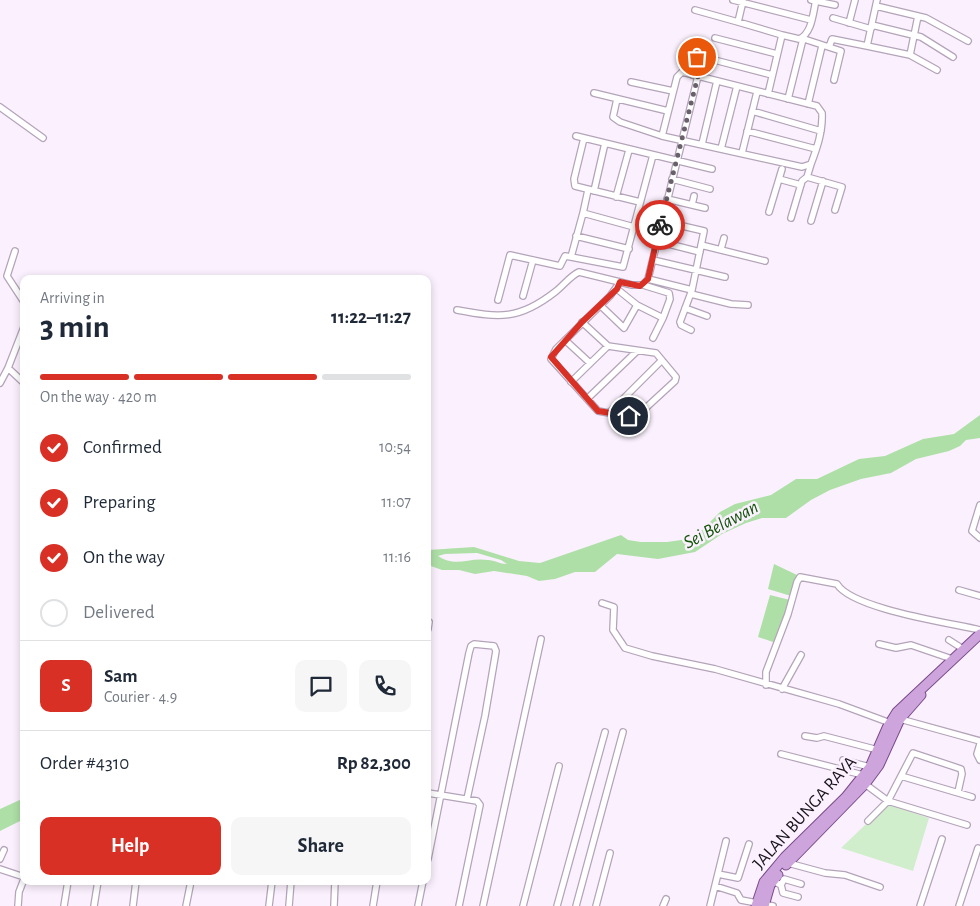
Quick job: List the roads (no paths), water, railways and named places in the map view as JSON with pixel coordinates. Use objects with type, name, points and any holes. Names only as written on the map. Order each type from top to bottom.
[{"type":"main road","name":"JALAN BUNGA RAYA","points":[[864,780],[878,750],[906,702],[980,632]]},
{"type":"main road","name":"JALAN BUNGA RAYA","points":[[763,905],[788,862],[879,765],[895,722],[951,665],[980,640]]},
{"type":"main road","name":"JALAN BUNGA RAYA","points":[[763,905],[764,882],[785,857],[855,791]]},
{"type":"street","points":[[733,0],[743,1],[811,20]]},
{"type":"street","points":[[788,99],[802,39],[807,33],[811,20],[814,0],[835,5]]},
{"type":"street","points":[[849,23],[855,0]]},
{"type":"street","points":[[738,22],[743,1]]},
{"type":"street","points":[[867,46],[877,3],[930,20],[968,41]]},
{"type":"street","points":[[695,10],[839,50],[842,53],[834,80]]},
{"type":"street","points":[[910,55],[918,16]]},
{"type":"street","points":[[833,18],[924,38],[953,57]]},
{"type":"street","points":[[768,94],[782,35]]},
{"type":"street","points":[[715,38],[777,54]]},
{"type":"street","points":[[808,104],[826,47],[832,39],[910,55],[937,70]]},
{"type":"street","points":[[643,285],[648,279],[653,260],[656,241],[682,140],[699,56],[772,75]]},
{"type":"street","points":[[662,136],[679,73],[817,106],[822,113],[822,130],[807,177],[801,185],[791,218]]},
{"type":"street","points":[[702,144],[717,81]]},
{"type":"street","points":[[631,82],[673,91]]},
{"type":"street","points":[[721,149],[737,86]]},
{"type":"street","points":[[742,153],[757,92]]},
{"type":"street","points":[[594,93],[668,111]]},
{"type":"street","points":[[617,99],[613,114],[616,121],[662,136],[802,167],[811,164]]},
{"type":"street","points":[[0,107],[43,138]]},
{"type":"street","points":[[752,111],[822,130]]},
{"type":"street","points":[[747,131],[816,149]]},
{"type":"street","points":[[576,136],[712,169]]},
{"type":"street","points":[[584,138],[573,185],[640,202]]},
{"type":"street","points":[[571,257],[605,143]]},
{"type":"street","points":[[616,197],[630,150]]},
{"type":"street","points":[[498,300],[509,257],[513,255],[560,266],[565,256],[621,267],[624,265],[653,155]]},
{"type":"street","points":[[769,212],[782,169]]},
{"type":"street","points":[[807,177],[842,187],[835,210]]},
{"type":"street","points":[[672,179],[710,189]]},
{"type":"street","points":[[779,179],[801,185]]},
{"type":"street","points":[[811,221],[823,181]]},
{"type":"street","points":[[692,205],[694,196]]},
{"type":"street","points":[[667,199],[706,208]]},
{"type":"street","points":[[583,213],[634,227]]},
{"type":"street","points":[[661,221],[704,230],[692,292],[680,324],[691,330]]},
{"type":"street","points":[[576,236],[629,249]]},
{"type":"street","points":[[721,249],[724,238]]},
{"type":"street","points":[[656,241],[700,252]]},
{"type":"street","points":[[701,244],[765,261]]},
{"type":"street","points":[[15,251],[7,276],[20,296]]},
{"type":"street","points":[[523,296],[533,260]]},
{"type":"street","points":[[653,260],[725,277]]},
{"type":"street","points":[[457,310],[504,317],[522,312],[544,300],[579,272],[620,282],[643,285],[669,293],[670,299],[653,338]]},
{"type":"street","points":[[648,279],[731,304],[748,305]]},
{"type":"street","points":[[582,322],[608,346],[636,352],[654,352],[676,379],[645,411],[633,417],[598,411],[551,359],[582,322],[617,289],[620,282]]},
{"type":"street","points":[[617,289],[637,305],[663,318]]},
{"type":"street","points":[[601,306],[624,328],[637,305]]},
{"type":"street","points":[[685,308],[707,316]]},
{"type":"street","points":[[0,383],[20,337]]},
{"type":"street","points":[[566,340],[590,363]]},
{"type":"street","points":[[571,382],[608,346]]},
{"type":"street","points":[[587,400],[636,352]]},
{"type":"street","points":[[609,413],[662,360]]},
{"type":"street","points":[[8,368],[20,379]]},
{"type":"street","points":[[980,505],[972,530],[974,535],[980,538]]},
{"type":"street","points":[[766,684],[766,672],[800,577],[837,584],[842,590],[858,599],[904,614],[980,632]]},
{"type":"street","points":[[959,590],[980,596]]},
{"type":"street","points":[[602,603],[614,607],[613,630],[625,648],[675,662],[706,666],[895,722],[980,743],[977,754],[980,760]]},
{"type":"street","points":[[483,906],[541,639]]},
{"type":"street","points":[[949,640],[963,649]]},
{"type":"street","points":[[929,650],[930,642]]},
{"type":"street","points":[[431,842],[471,646],[474,644],[492,646],[496,651],[485,716],[467,799]]},
{"type":"street","points":[[879,644],[896,648],[911,645],[952,658]]},
{"type":"street","points":[[782,689],[801,655]]},
{"type":"street","points":[[558,906],[605,732]]},
{"type":"street","points":[[576,906],[623,732]]},
{"type":"street","points":[[805,736],[817,738],[824,736],[878,750]]},
{"type":"street","points":[[868,821],[888,801],[914,753],[961,769],[962,774],[958,792]]},
{"type":"street","points":[[781,754],[864,780],[888,801],[967,825]]},
{"type":"street","points":[[843,760],[870,767]]},
{"type":"street","points":[[523,906],[559,766]]},
{"type":"street","points":[[901,776],[972,797]]},
{"type":"street","points":[[431,794],[477,801],[481,807],[459,906]]},
{"type":"street","points":[[920,906],[942,839]]},
{"type":"street","points":[[710,906],[726,841]]},
{"type":"street","points":[[718,874],[738,878],[748,844]]},
{"type":"street","points":[[959,906],[978,848]]},
{"type":"street","points":[[0,859],[4,850]]},
{"type":"street","points":[[596,906],[610,852]]},
{"type":"street","points":[[788,862],[825,873],[845,875],[880,887]]},
{"type":"street","points":[[0,869],[20,876]]},
{"type":"street","points":[[798,897],[783,893],[777,883],[785,879],[801,884]]},
{"type":"street","points":[[18,906],[22,885]]},
{"type":"street","points":[[64,906],[67,885]]},
{"type":"street","points":[[94,906],[97,885]]},
{"type":"street","points":[[133,906],[136,885]]},
{"type":"street","points":[[186,906],[190,885]]},
{"type":"street","points":[[269,906],[272,885]]},
{"type":"street","points":[[289,906],[291,885]]},
{"type":"street","points":[[334,906],[336,885]]},
{"type":"street","points":[[372,906],[376,885]]},
{"type":"street","points":[[418,906],[422,885]]},
{"type":"street","points":[[715,886],[737,893],[741,900],[763,905]]},
{"type":"street","points":[[663,906],[666,898]]},
{"type":"water","name":"Sei Belawan","points":[[980,415],[980,438],[966,440],[960,446],[949,451],[916,459],[891,473],[861,479],[830,490],[811,500],[786,518],[762,518],[746,523],[722,534],[695,552],[658,559],[617,554],[595,572],[575,572],[555,579],[539,581],[527,576],[494,571],[475,574],[459,570],[442,570],[431,566],[431,550],[474,547],[519,561],[540,563],[621,535],[628,540],[641,542],[667,542],[688,539],[702,530],[720,512],[735,504],[771,495],[796,479],[817,479],[859,459],[885,456],[923,439],[954,434]],"holes":[[[477,553],[501,560],[507,564],[481,559],[456,562],[438,556]]]},
{"type":"water","points":[[774,564],[797,575],[791,596],[768,589]]},
{"type":"water","points":[[770,595],[790,600],[776,643],[758,637]]},
{"type":"water","points":[[20,800],[20,821],[0,831],[0,809]]}]
